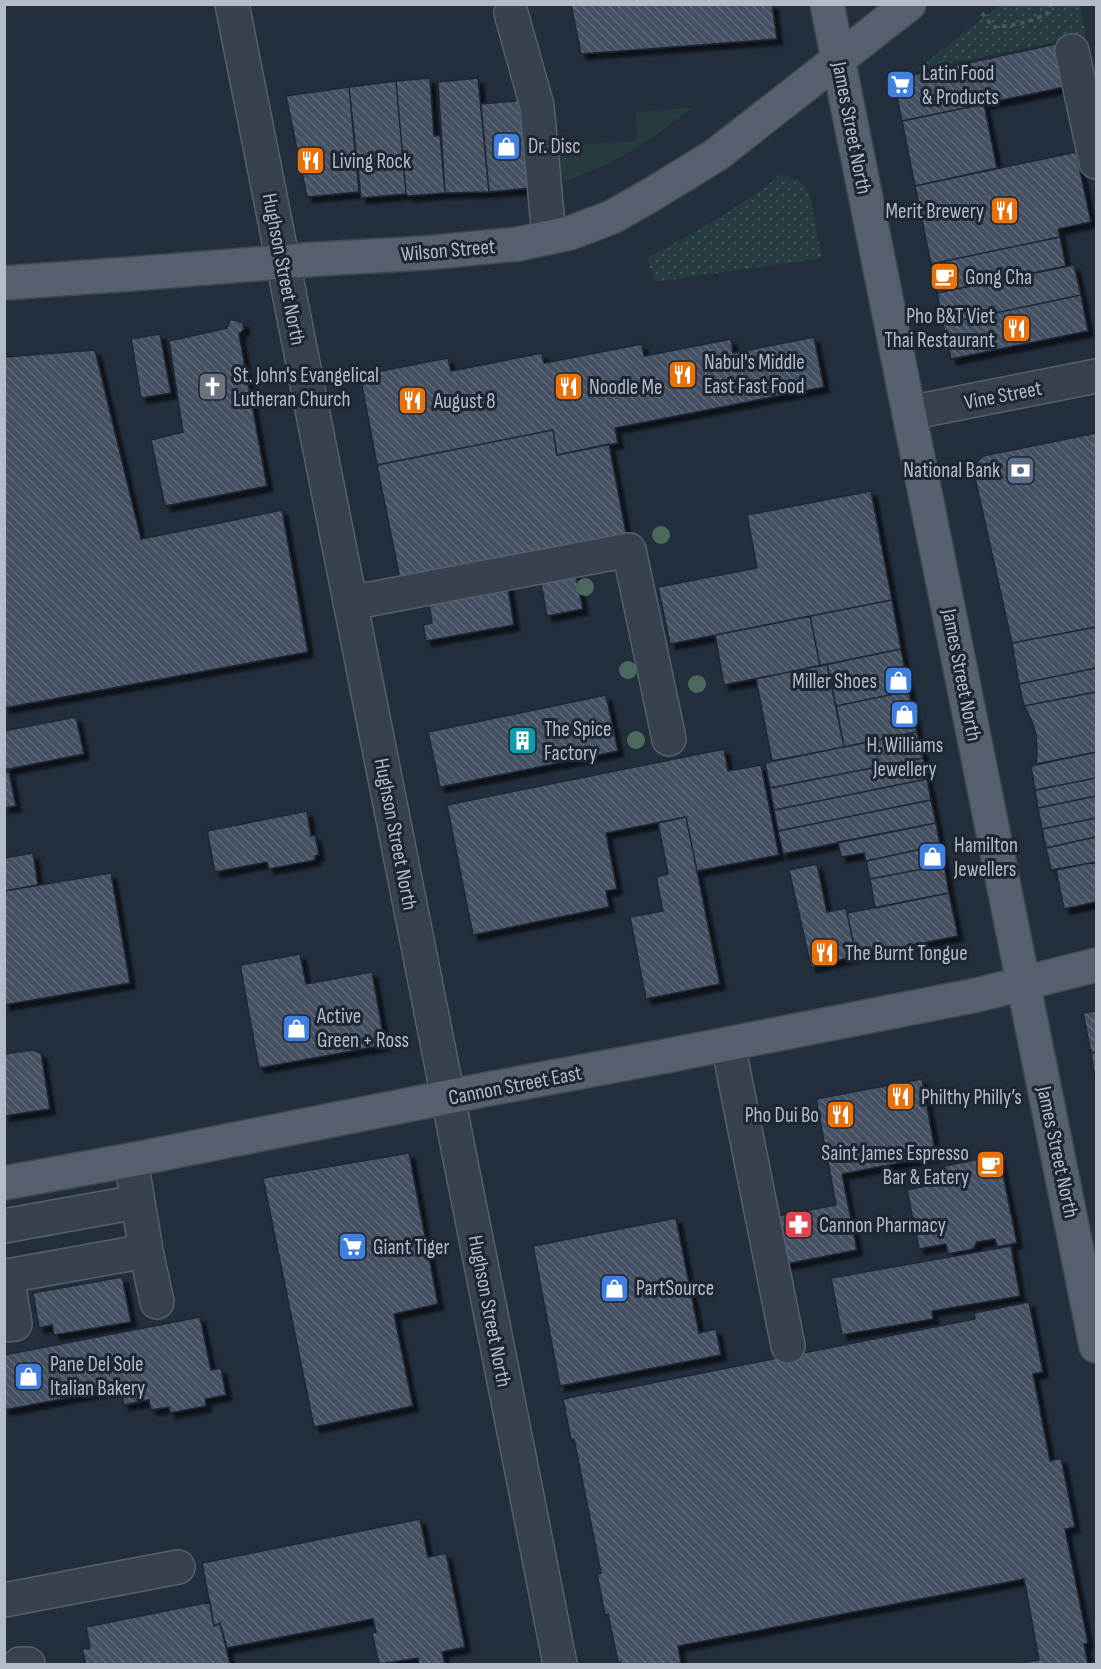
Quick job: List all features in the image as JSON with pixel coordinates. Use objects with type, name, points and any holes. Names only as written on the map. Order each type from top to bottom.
[{"type":"main road","name":"James Street North","points":[[827,4],[1096,1346]]},
{"type":"main road","name":"Wilson Street","points":[[4,283],[283,261],[425,253],[518,244],[570,233],[612,217],[716,155],[909,4]]},
{"type":"main road","name":"Cannon Street East","points":[[4,1183],[977,995],[1096,965]]},
{"type":"street","name":"Hughson Street North","points":[[232,4],[560,1665]]},
{"type":"street","points":[[511,13],[537,106],[549,237]]},
{"type":"street","points":[[1072,51],[1096,162]]},
{"type":"street","name":"Vine Street","points":[[909,414],[1096,376]]},
{"type":"street","points":[[350,603],[629,550],[669,739]]},
{"type":"street","points":[[728,1044],[788,1346]]},
{"type":"street","points":[[131,1160],[156,1302]]},
{"type":"street","points":[[4,1226],[137,1202]]},
{"type":"street","points":[[4,1325],[15,1324],[6,1271],[146,1251]]},
{"type":"street","points":[[4,1600],[178,1567]]},
{"type":"street","points":[[20,1665],[28,1665]]},
{"type":"path","points":[[982,13],[993,27],[1003,27],[1041,17],[1049,12],[1051,4]]},
{"type":"green space","points":[[1000,5],[1080,5],[1086,36],[916,70]]},
{"type":"green space","points":[[691,109],[633,150],[555,185],[552,147],[637,141],[635,113]]},
{"type":"green space","points":[[777,175],[801,181],[810,196],[822,258],[655,282],[647,258],[730,211],[777,178]]},
{"type":"building","points":[[571,4],[772,4],[777,39],[581,54]]},
{"type":"building","points":[[1056,44],[1065,87],[902,121],[893,79]]},
{"type":"building","points":[[430,78],[434,136],[440,135],[445,193],[408,196],[396,81]]},
{"type":"building","points":[[478,78],[489,192],[445,193],[438,82]]},
{"type":"building","points":[[396,81],[406,194],[361,198],[349,87]]},
{"type":"building","points":[[349,87],[359,192],[307,197],[286,96]]},
{"type":"building","name":"Dr. Disc","points":[[525,100],[532,188],[489,192],[481,104]]},
{"type":"building","points":[[984,104],[997,168],[915,186],[902,121]]},
{"type":"building","name":"Merit Brewery","points":[[1076,152],[1091,222],[1058,229],[1060,237],[931,264],[915,186]]},
{"type":"building","points":[[1060,237],[1066,266],[937,293],[931,264]]},
{"type":"building","points":[[1074,265],[1081,295],[943,324],[937,293]]},
{"type":"building","name":"Pho B&T Viet Thai Restaurant","points":[[1081,295],[1088,331],[951,359],[943,324]]},
{"type":"building","name":"St. John's Evangelical Lutheran Church","points":[[230,320],[243,323],[244,329],[239,334],[267,486],[165,506],[151,440],[183,432],[169,341],[227,328]]},
{"type":"building","points":[[160,334],[171,393],[141,398],[131,339]]},
{"type":"building","points":[[814,337],[824,387],[615,428],[618,443],[557,455],[553,430],[377,465],[360,375],[448,358],[451,371],[542,353],[544,363],[642,344],[644,356],[731,339],[733,353]]},
{"type":"building","points":[[95,350],[141,539],[282,510],[308,652],[4,708],[4,357]]},
{"type":"building","points":[[553,430],[557,455],[609,444],[626,533],[400,579],[377,465]]},
{"type":"building","points":[[1096,433],[1096,627],[1012,643],[974,468],[983,456]]},
{"type":"building","points":[[871,491],[892,600],[670,644],[658,587],[757,568],[747,515]]},
{"type":"building","points":[[575,572],[583,609],[547,616],[540,579]]},
{"type":"building","points":[[507,583],[514,625],[426,641],[423,625],[432,623],[428,597]]},
{"type":"building","points":[[892,600],[901,649],[820,666],[810,616]]},
{"type":"building","points":[[810,616],[820,666],[724,685],[715,635]]},
{"type":"building","points":[[1096,627],[1096,668],[1019,684],[1012,643]]},
{"type":"building","points":[[901,649],[909,691],[836,706],[827,664]]},
{"type":"building","points":[[827,664],[844,747],[772,761],[756,679]]},
{"type":"building","points":[[1096,668],[1096,692],[1024,706],[1019,684]]},
{"type":"building","points":[[909,691],[917,732],[844,747],[836,706]]},
{"type":"building","points":[[1096,692],[1096,752],[1036,764],[1036,735],[1024,706]]},
{"type":"building","name":"The Spice Factory","points":[[606,695],[618,751],[440,787],[428,732]]},
{"type":"building","points":[[76,717],[84,754],[4,770],[4,731]]},
{"type":"building","points":[[917,732],[923,758],[770,788],[765,763]]},
{"type":"building","points":[[724,749],[728,771],[761,765],[779,855],[697,871],[686,817],[606,833],[617,889],[606,891],[609,907],[473,935],[447,805]]},
{"type":"building","points":[[1096,752],[1096,778],[1035,790],[1031,766]]},
{"type":"building","points":[[923,758],[927,779],[774,810],[770,788]]},
{"type":"building","points":[[9,772],[16,806],[4,808],[4,773]]},
{"type":"building","points":[[1096,778],[1096,796],[1038,808],[1035,790]]},
{"type":"building","points":[[927,779],[931,800],[778,831],[774,810]]},
{"type":"building","points":[[1096,796],[1096,818],[1042,829],[1038,808]]},
{"type":"building","points":[[931,800],[936,823],[783,854],[778,831]]},
{"type":"building","points":[[307,811],[311,836],[315,835],[319,855],[315,856],[315,860],[269,869],[267,862],[215,872],[207,831]]},
{"type":"building","points":[[686,817],[720,984],[646,999],[630,917],[663,911],[656,877],[668,874],[658,823]]},
{"type":"building","points":[[1096,818],[1096,837],[1046,848],[1042,829]]},
{"type":"building","points":[[936,823],[940,845],[866,861],[864,853],[841,857],[838,842]]},
{"type":"building","points":[[1096,837],[1096,862],[1051,870],[1046,848]]},
{"type":"building","points":[[940,845],[944,865],[870,879],[866,861]]},
{"type":"building","points":[[33,853],[38,885],[4,891],[4,858]]},
{"type":"building","points":[[1096,862],[1096,902],[1064,909],[1056,870]]},
{"type":"building","points":[[817,864],[827,912],[846,908],[856,956],[811,967],[789,870]]},
{"type":"building","points":[[944,865],[949,893],[875,908],[870,879]]},
{"type":"building","points":[[111,873],[130,983],[4,1005],[4,891]]},
{"type":"building","points":[[949,893],[958,936],[856,956],[847,913]]},
{"type":"building","points":[[300,954],[306,984],[372,972],[385,1045],[259,1068],[240,965]]},
{"type":"building","points":[[1096,1011],[1096,1052],[1091,1053],[1083,1013]]},
{"type":"building","points":[[33,1050],[41,1053],[50,1109],[4,1116],[4,1054]]},
{"type":"building","points":[[1096,1052],[1096,1084],[1091,1053]]},
{"type":"building","points":[[922,1079],[936,1156],[842,1174],[857,1250],[781,1265],[772,1217],[836,1205],[816,1099]]},
{"type":"building","name":"Giant Tiger","points":[[409,1153],[438,1304],[394,1314],[413,1406],[314,1427],[263,1178]]},
{"type":"building","points":[[999,1155],[1017,1243],[997,1247],[995,1239],[977,1242],[973,1249],[948,1254],[946,1244],[919,1249],[907,1190],[944,1182],[940,1167]]},
{"type":"building","name":"PartSource","points":[[676,1218],[699,1333],[716,1329],[721,1355],[560,1386],[533,1246]]},
{"type":"building","points":[[1011,1246],[1020,1296],[932,1311],[933,1319],[842,1335],[831,1278]]},
{"type":"building","points":[[122,1277],[131,1322],[54,1335],[52,1325],[39,1328],[33,1293]]},
{"type":"building","points":[[1029,1302],[1043,1372],[1033,1374],[1050,1461],[1061,1458],[1075,1527],[1065,1529],[1088,1643],[1084,1644],[1088,1664],[1016,1664],[1039,1660],[1024,1579],[678,1646],[681,1664],[620,1664],[618,1662],[608,1614],[605,1615],[597,1574],[601,1573],[574,1439],[571,1440],[563,1399],[975,1319],[974,1313]]},
{"type":"building","points":[[200,1317],[211,1370],[221,1368],[226,1395],[205,1399],[206,1406],[170,1413],[169,1407],[151,1410],[149,1400],[124,1405],[120,1388],[4,1410],[4,1355]]},
{"type":"building","points":[[420,1519],[428,1557],[446,1553],[465,1647],[442,1652],[445,1664],[419,1664],[418,1658],[379,1664],[372,1633],[376,1632],[373,1619],[227,1648],[220,1623],[214,1626],[202,1563]]},
{"type":"building","points":[[210,1602],[214,1626],[220,1623],[230,1664],[86,1664],[82,1649],[90,1648],[86,1627]]},
{"type":"place","name":"Latin Food & Products","points":[[901,85]]},
{"type":"place","name":"Dr. Disc","points":[[507,146]]},
{"type":"place","name":"Living Rock","points":[[311,161]]},
{"type":"place","name":"Merit Brewery","points":[[1005,211]]},
{"type":"place","name":"Gong Cha","points":[[944,277]]},
{"type":"place","name":"Pho B&T Viet Thai Restaurant","points":[[1016,328]]},
{"type":"place","name":"Nabul's Middle East Fast Food","points":[[683,374]]},
{"type":"place","name":"St. John's Evangelical Lutheran Church","points":[[212,387]]},
{"type":"place","name":"Noodle Me","points":[[568,387]]},
{"type":"place","name":"August 8","points":[[413,401]]},
{"type":"place","name":"National Bank","points":[[1021,470]]},
{"type":"place","name":"Miller Shoes","points":[[898,681]]},
{"type":"place","name":"H. Williams Jewellery","points":[[905,714]]},
{"type":"place","name":"The Spice Factory","points":[[523,741]]},
{"type":"place","name":"Hamilton Jewellers","points":[[933,857]]},
{"type":"place","name":"The Burnt Tongue","points":[[824,953]]},
{"type":"place","name":"Active Green + Ross","points":[[296,1028]]},
{"type":"place","name":"Philthy Philly’s","points":[[900,1097]]},
{"type":"place","name":"Pho Dui Bo","points":[[840,1115]]},
{"type":"place","name":"Saint James Espresso Bar & Eatery","points":[[990,1165]]},
{"type":"place","name":"Cannon Pharmacy","points":[[798,1225]]},
{"type":"place","name":"Giant Tiger","points":[[352,1247]]},
{"type":"place","name":"PartSource","points":[[615,1288]]},
{"type":"place","name":"Pane Del Sole Italian Bakery","points":[[29,1376]]}]
